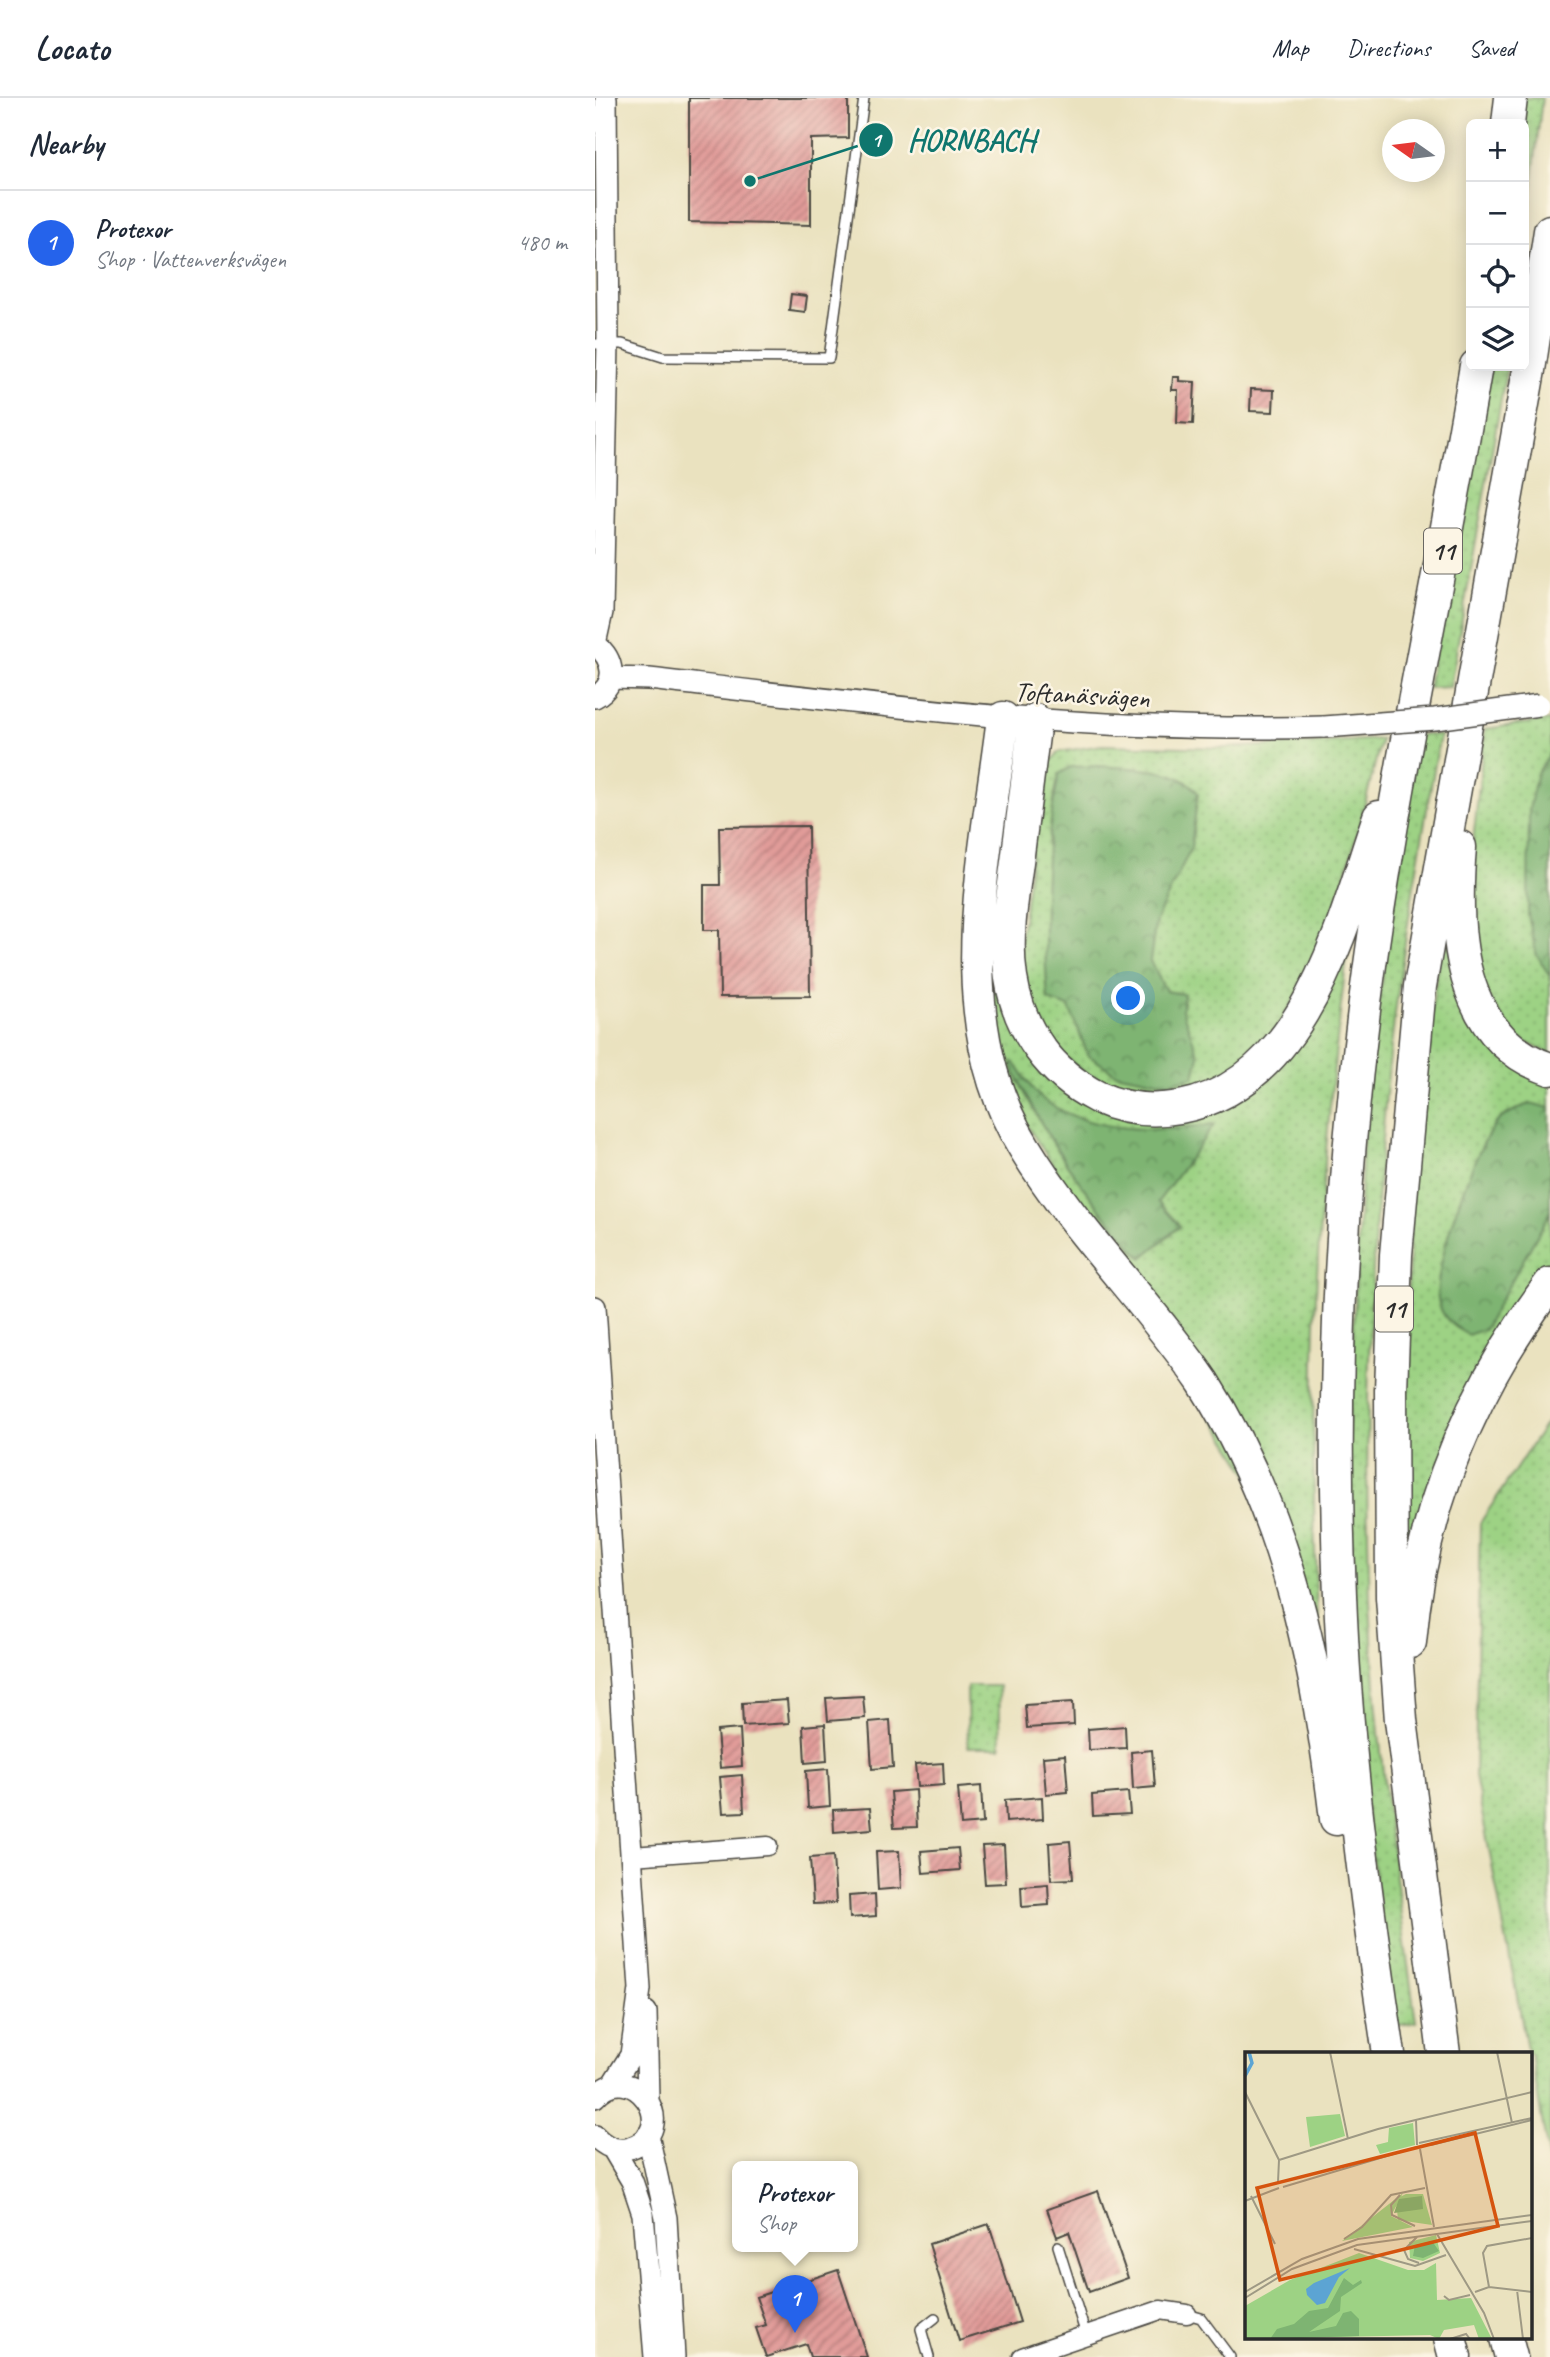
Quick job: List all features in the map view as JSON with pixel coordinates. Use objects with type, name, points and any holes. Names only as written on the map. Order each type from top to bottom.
[{"type":"highway","points":[[1509,119],[1511,98]]},
{"type":"highway","name":"11","points":[[1444,2052],[1415,1846],[1401,1720],[1392,1597],[1391,1390],[1396,1255],[1420,986],[1494,569],[1550,231]]},
{"type":"highway","name":"11","points":[[1388,2052],[1352,1768],[1340,1597],[1337,1481],[1342,1264],[1352,1132],[1369,973],[1407,736],[1475,371]]},
{"type":"highway","points":[[1494,569],[1459,851],[1460,946],[1468,984],[1483,1017],[1514,1051],[1531,1062],[1550,1069]]},
{"type":"highway","points":[[1003,718],[985,866],[978,954],[980,1014],[989,1067],[1011,1123],[1037,1167],[1155,1315],[1203,1382],[1241,1449],[1272,1518],[1295,1590],[1328,1753],[1352,1940],[1373,2052]]},
{"type":"highway","points":[[1035,720],[1009,944],[1017,1003],[1025,1027],[1061,1073],[1104,1100],[1147,1110],[1188,1105],[1229,1090],[1264,1063],[1295,1025],[1336,942],[1407,736]]},
{"type":"highway","points":[[1415,1846],[1407,1727],[1409,1654],[1417,1581],[1431,1518],[1462,1430],[1480,1392],[1504,1350],[1550,1284]]},
{"type":"highway","points":[[1451,2340],[1455,2357]]},
{"type":"highway","points":[[1507,2340],[1511,2357]]},
{"type":"street","points":[[595,697],[606,689],[611,678],[609,659],[595,644],[602,612],[601,344],[606,98]]},
{"type":"street","name":"Toftanäsvägen","points":[[611,678],[649,679],[1003,718],[1149,726],[1324,727],[1435,719],[1544,704]]},
{"type":"street","points":[[595,1307],[640,1989],[631,2055],[599,2093]]},
{"type":"street","points":[[632,1856],[768,1846]]},
{"type":"street","points":[[640,1989],[648,2018],[648,2099],[653,2118],[648,2135],[666,2218],[674,2357]]},
{"type":"street","points":[[599,2093],[626,2084],[638,2089],[648,2099]]},
{"type":"street","points":[[613,2148],[637,2145],[648,2135]]},
{"type":"street","points":[[595,2136],[613,2148],[632,2181],[643,2214],[655,2357]]},
{"type":"street","points":[[1022,2357],[1160,2310],[1187,2314]]},
{"type":"lane","points":[[601,344],[622,344],[663,357],[829,358],[864,98]]},
{"type":"lane","points":[[1058,2246],[1086,2335]]},
{"type":"lane","points":[[1187,2314],[1201,2318],[1230,2357]]},
{"type":"lane","points":[[929,2357],[921,2329],[935,2318]]},
{"type":"green space","points":[[1519,98],[1542,98],[1529,213],[1529,119],[1523,119]]},
{"type":"green space","points":[[1484,371],[1506,371],[1450,687],[1428,688]]},
{"type":"green space","points":[[1550,720],[1550,1054],[1515,1037],[1480,984],[1470,870],[1485,729]]},
{"type":"green space","points":[[1418,735],[1440,735],[1409,915],[1391,1050],[1379,1170],[1368,1397],[1368,1548],[1376,1699],[1416,2022],[1395,2026],[1365,1804],[1347,1454],[1366,1085]]},
{"type":"green space","points":[[1381,739],[1342,885],[1315,958],[1299,992],[1280,1022],[1254,1053],[1220,1080],[1178,1093],[1133,1093],[1111,1088],[1074,1068],[1054,1046],[1038,1017],[1026,986],[1020,950],[1041,772],[1059,752],[1102,745],[1224,748]]},
{"type":"green space","points":[[1550,752],[1550,977],[1536,953],[1528,915],[1529,810],[1536,776]]},
{"type":"green space","points":[[1100,766],[1167,773],[1190,784],[1198,793],[1191,848],[1156,920],[1150,961],[1166,991],[1184,994],[1182,1010],[1199,1056],[1194,1077],[1167,1083],[1115,1073],[1088,1055],[1069,1007],[1048,1000],[1045,887],[1059,774],[1071,767]]},
{"type":"green space","points":[[1000,818],[1011,819],[1006,1011],[1148,1121],[1194,1119],[1237,1101],[1350,934],[1329,1116],[1317,1278],[1313,1438],[1318,1651],[1293,1546],[1086,1215],[1012,1103],[987,995]]},
{"type":"green space","points":[[1448,885],[1451,953],[1550,1079],[1550,1266],[1532,1292],[1403,1610],[1400,1547],[1412,1166]]},
{"type":"green space","points":[[1014,1062],[1040,1097],[1062,1111],[1083,1119],[1126,1128],[1172,1129],[1214,1125],[1158,1202],[1180,1226],[1142,1258],[1104,1214],[1069,1167],[1024,1091],[1011,1064]]},
{"type":"green space","points":[[1530,1103],[1550,1108],[1550,1213],[1484,1329],[1468,1335],[1449,1321],[1438,1299],[1438,1283],[1448,1235],[1467,1180],[1488,1136],[1500,1119]]},
{"type":"green space","points":[[1550,1417],[1550,2168],[1532,2052],[1528,2052],[1475,1776],[1480,1523]]},
{"type":"green space","points":[[967,1686],[999,1686],[1001,1747],[968,1747]]},
{"type":"building","points":[[689,98],[848,98],[848,138],[811,139],[811,225],[689,222]]},
{"type":"building","points":[[791,294],[807,296],[805,312],[789,310]]},
{"type":"building","points":[[1173,377],[1179,377],[1179,381],[1195,382],[1193,424],[1177,423],[1178,390],[1172,390]]},
{"type":"building","points":[[1251,389],[1274,390],[1273,412],[1250,411]]},
{"type":"building","points":[[808,826],[810,996],[720,997],[719,930],[704,930],[704,885],[720,885],[719,827]]},
{"type":"building","points":[[863,1696],[865,1718],[828,1721],[826,1698]]},
{"type":"building","points":[[787,1700],[789,1723],[743,1726],[742,1703]]},
{"type":"building","points":[[1073,1702],[1074,1725],[1027,1728],[1025,1705]]},
{"type":"building","points":[[890,1720],[893,1767],[872,1769],[869,1722]]},
{"type":"building","points":[[825,1724],[827,1761],[805,1763],[803,1726]]},
{"type":"building","points":[[1125,1726],[1126,1748],[1089,1750],[1088,1729]]},
{"type":"building","points":[[740,1729],[742,1766],[720,1768],[717,1731]]},
{"type":"building","points":[[1152,1750],[1155,1787],[1133,1789],[1131,1752]]},
{"type":"building","points":[[1065,1755],[1068,1792],[1046,1794],[1043,1757]]},
{"type":"building","points":[[943,1763],[944,1785],[917,1787],[915,1765]]},
{"type":"building","points":[[828,1769],[830,1806],[808,1808],[806,1771]]},
{"type":"building","points":[[742,1775],[744,1812],[723,1813],[720,1777]]},
{"type":"building","points":[[981,1786],[983,1823],[961,1825],[958,1788]]},
{"type":"building","points":[[915,1790],[917,1827],[894,1828],[891,1792]]},
{"type":"building","points":[[1128,1792],[1130,1814],[1093,1816],[1092,1795]]},
{"type":"building","points":[[1042,1797],[1043,1819],[1006,1822],[1005,1800]]},
{"type":"building","points":[[870,1808],[872,1829],[834,1832],[833,1810]]},
{"type":"building","points":[[1070,1841],[1073,1879],[1051,1880],[1049,1843]]},
{"type":"building","points":[[1004,1845],[1006,1883],[985,1884],[982,1846]]},
{"type":"building","points":[[958,1848],[960,1870],[923,1873],[921,1851]]},
{"type":"building","points":[[899,1851],[901,1888],[878,1890],[876,1852]]},
{"type":"building","points":[[833,1856],[836,1903],[813,1904],[810,1858]]},
{"type":"building","points":[[1048,1884],[1049,1905],[1022,1907],[1021,1886]]},
{"type":"building","points":[[875,1894],[876,1916],[850,1918],[849,1896]]},
{"type":"building","points":[[1098,2191],[1128,2278],[1089,2292],[1069,2232],[1057,2237],[1047,2209]]},
{"type":"building","points":[[989,2224],[1020,2322],[959,2341],[929,2244]]},
{"type":"building","points":[[838,2270],[867,2357],[810,2357],[806,2344],[766,2357],[756,2328],[766,2325],[756,2297]]},
{"type":"place","name":"HORNBACH","points":[[750,181]]},
{"type":"place","name":"Protexor","points":[[795,2333]]}]
